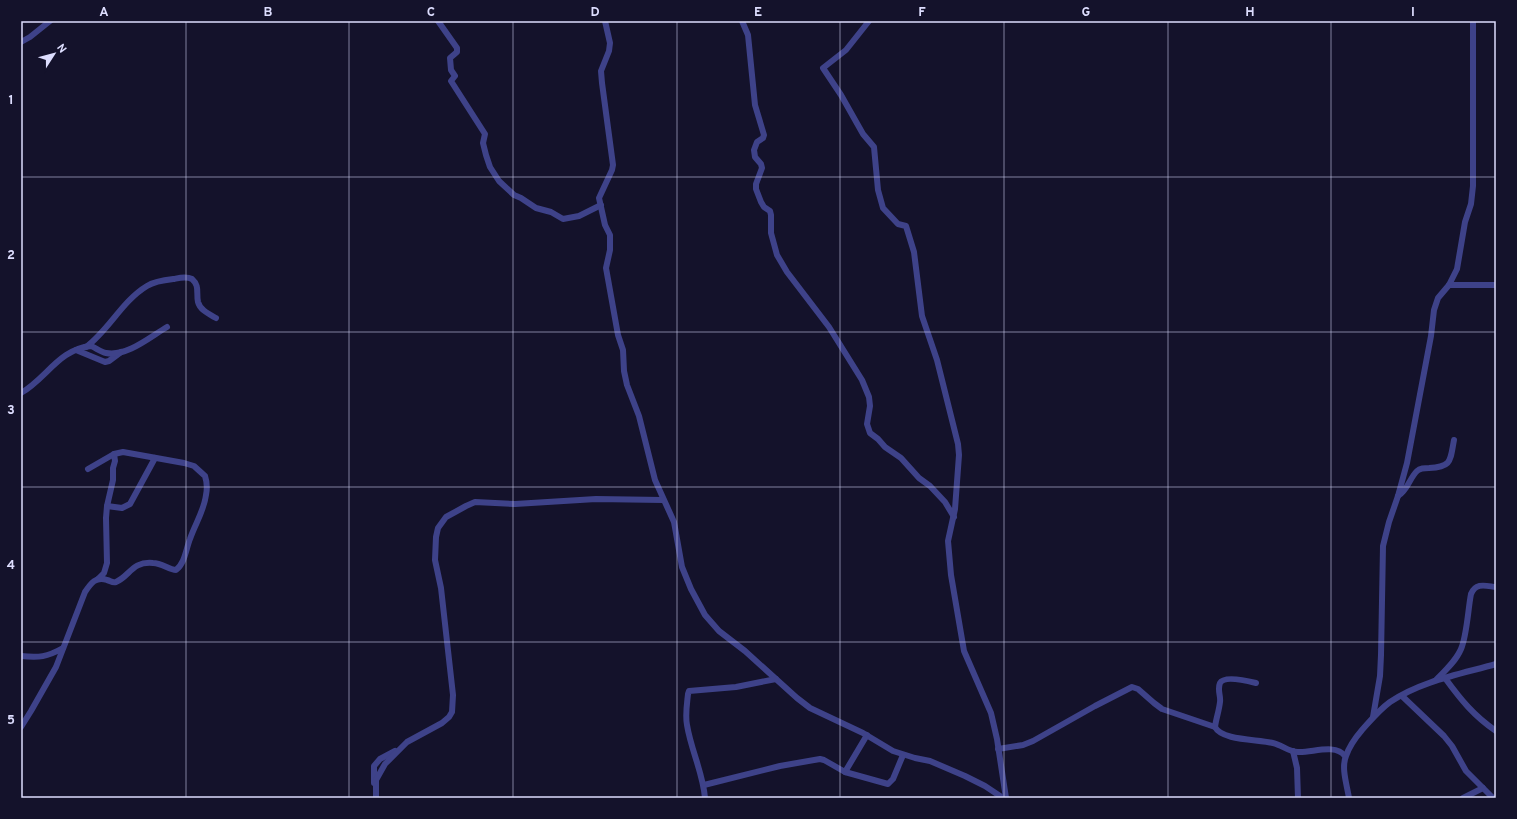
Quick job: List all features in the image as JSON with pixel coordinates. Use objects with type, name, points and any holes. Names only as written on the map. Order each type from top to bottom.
[{"type":"street","points":[[21,42],[30,37],[50,21]]},
{"type":"street","points":[[438,21],[457,48],[458,52],[450,58],[451,70],[455,76],[451,81],[484,134],[482,143],[490,167],[499,181],[514,195],[536,208],[551,212],[564,219],[579,216],[601,205]]},
{"type":"street","points":[[605,21],[610,43],[602,71],[602,83],[613,165],[599,198],[605,225],[610,235],[610,250],[606,268],[618,335],[623,350],[624,371],[627,385],[639,416],[652,469],[663,500],[674,522],[682,567],[698,602],[719,631],[745,651],[802,703],[867,735],[893,751],[937,764],[985,786],[1003,798]]},
{"type":"street","points":[[742,21],[748,35],[755,105],[764,135],[763,138],[757,142],[754,150],[755,157],[761,164],[762,168],[756,188],[761,202],[770,211],[771,233],[777,255],[787,272],[829,327],[862,380],[869,397],[867,424],[870,434],[901,458],[919,478],[930,486],[948,506],[954,518]]},
{"type":"street","points":[[869,21],[846,50],[823,68],[841,95],[863,134],[874,147],[878,190],[883,208],[898,224],[906,226],[912,243],[922,316],[937,360],[958,444],[959,455],[954,518],[948,541],[960,637],[969,666],[991,713],[1006,798]]},
{"type":"street","points":[[1373,717],[1380,676],[1383,546],[1407,463],[1434,310],[1438,298],[1449,285],[1459,264],[1465,222],[1471,204],[1473,186],[1472,21]]},
{"type":"street","points":[[86,347],[100,336],[139,292],[147,286],[167,280],[186,277],[192,280],[198,289],[198,302],[202,309],[216,318]]},
{"type":"street","points":[[1449,285],[1496,285]]},
{"type":"street","points":[[21,393],[61,358],[76,350],[91,346],[101,352],[120,352],[143,342],[167,327]]},
{"type":"street","points":[[76,350],[105,362],[109,361],[120,352]]},
{"type":"street","points":[[1398,496],[1407,488],[1415,473],[1420,469],[1440,468],[1444,466],[1449,461],[1454,440]]},
{"type":"street","points":[[88,469],[114,454],[123,452],[194,466],[206,478],[207,491],[204,505],[181,565],[176,570],[162,564],[147,563],[133,568],[117,581],[113,582],[98,579]]},
{"type":"street","points":[[21,727],[56,667],[86,592],[92,582],[104,573],[107,563],[107,506],[113,480],[115,460],[114,454]]},
{"type":"street","points":[[107,506],[122,508],[130,504],[155,458]]},
{"type":"street","points":[[376,798],[373,776],[374,766],[380,759],[442,723],[452,712],[453,695],[441,588],[435,555],[438,528],[446,517],[474,502],[515,504],[596,499],[663,500]]},
{"type":"street","points":[[1434,681],[1449,666],[1461,649],[1473,589],[1478,586],[1496,587]]},
{"type":"street","points":[[21,656],[46,657],[63,648]]},
{"type":"street","points":[[1349,798],[1344,769],[1345,756],[1353,742],[1373,717],[1391,702],[1434,681],[1496,664]]},
{"type":"street","points":[[1215,727],[1221,701],[1219,691],[1222,680],[1228,678],[1256,682]]},
{"type":"street","points":[[1445,678],[1468,709],[1496,732]]},
{"type":"street","points":[[705,798],[704,785],[693,752],[686,723],[689,691],[736,687],[776,679]]},
{"type":"street","points":[[998,749],[1023,745],[1033,741],[1132,687],[1138,689],[1162,709],[1215,727],[1219,733],[1225,735],[1273,743],[1298,752],[1331,750],[1338,751],[1345,756]]},
{"type":"street","points":[[1402,696],[1444,736],[1452,746],[1466,771],[1493,798]]},
{"type":"street","points":[[845,772],[867,735]]},
{"type":"street","points":[[1293,751],[1297,768],[1298,798]]},
{"type":"street","points":[[704,785],[780,766],[820,759],[845,772],[888,784],[893,780],[903,755]]},
{"type":"street","points":[[1463,798],[1483,788]]}]
